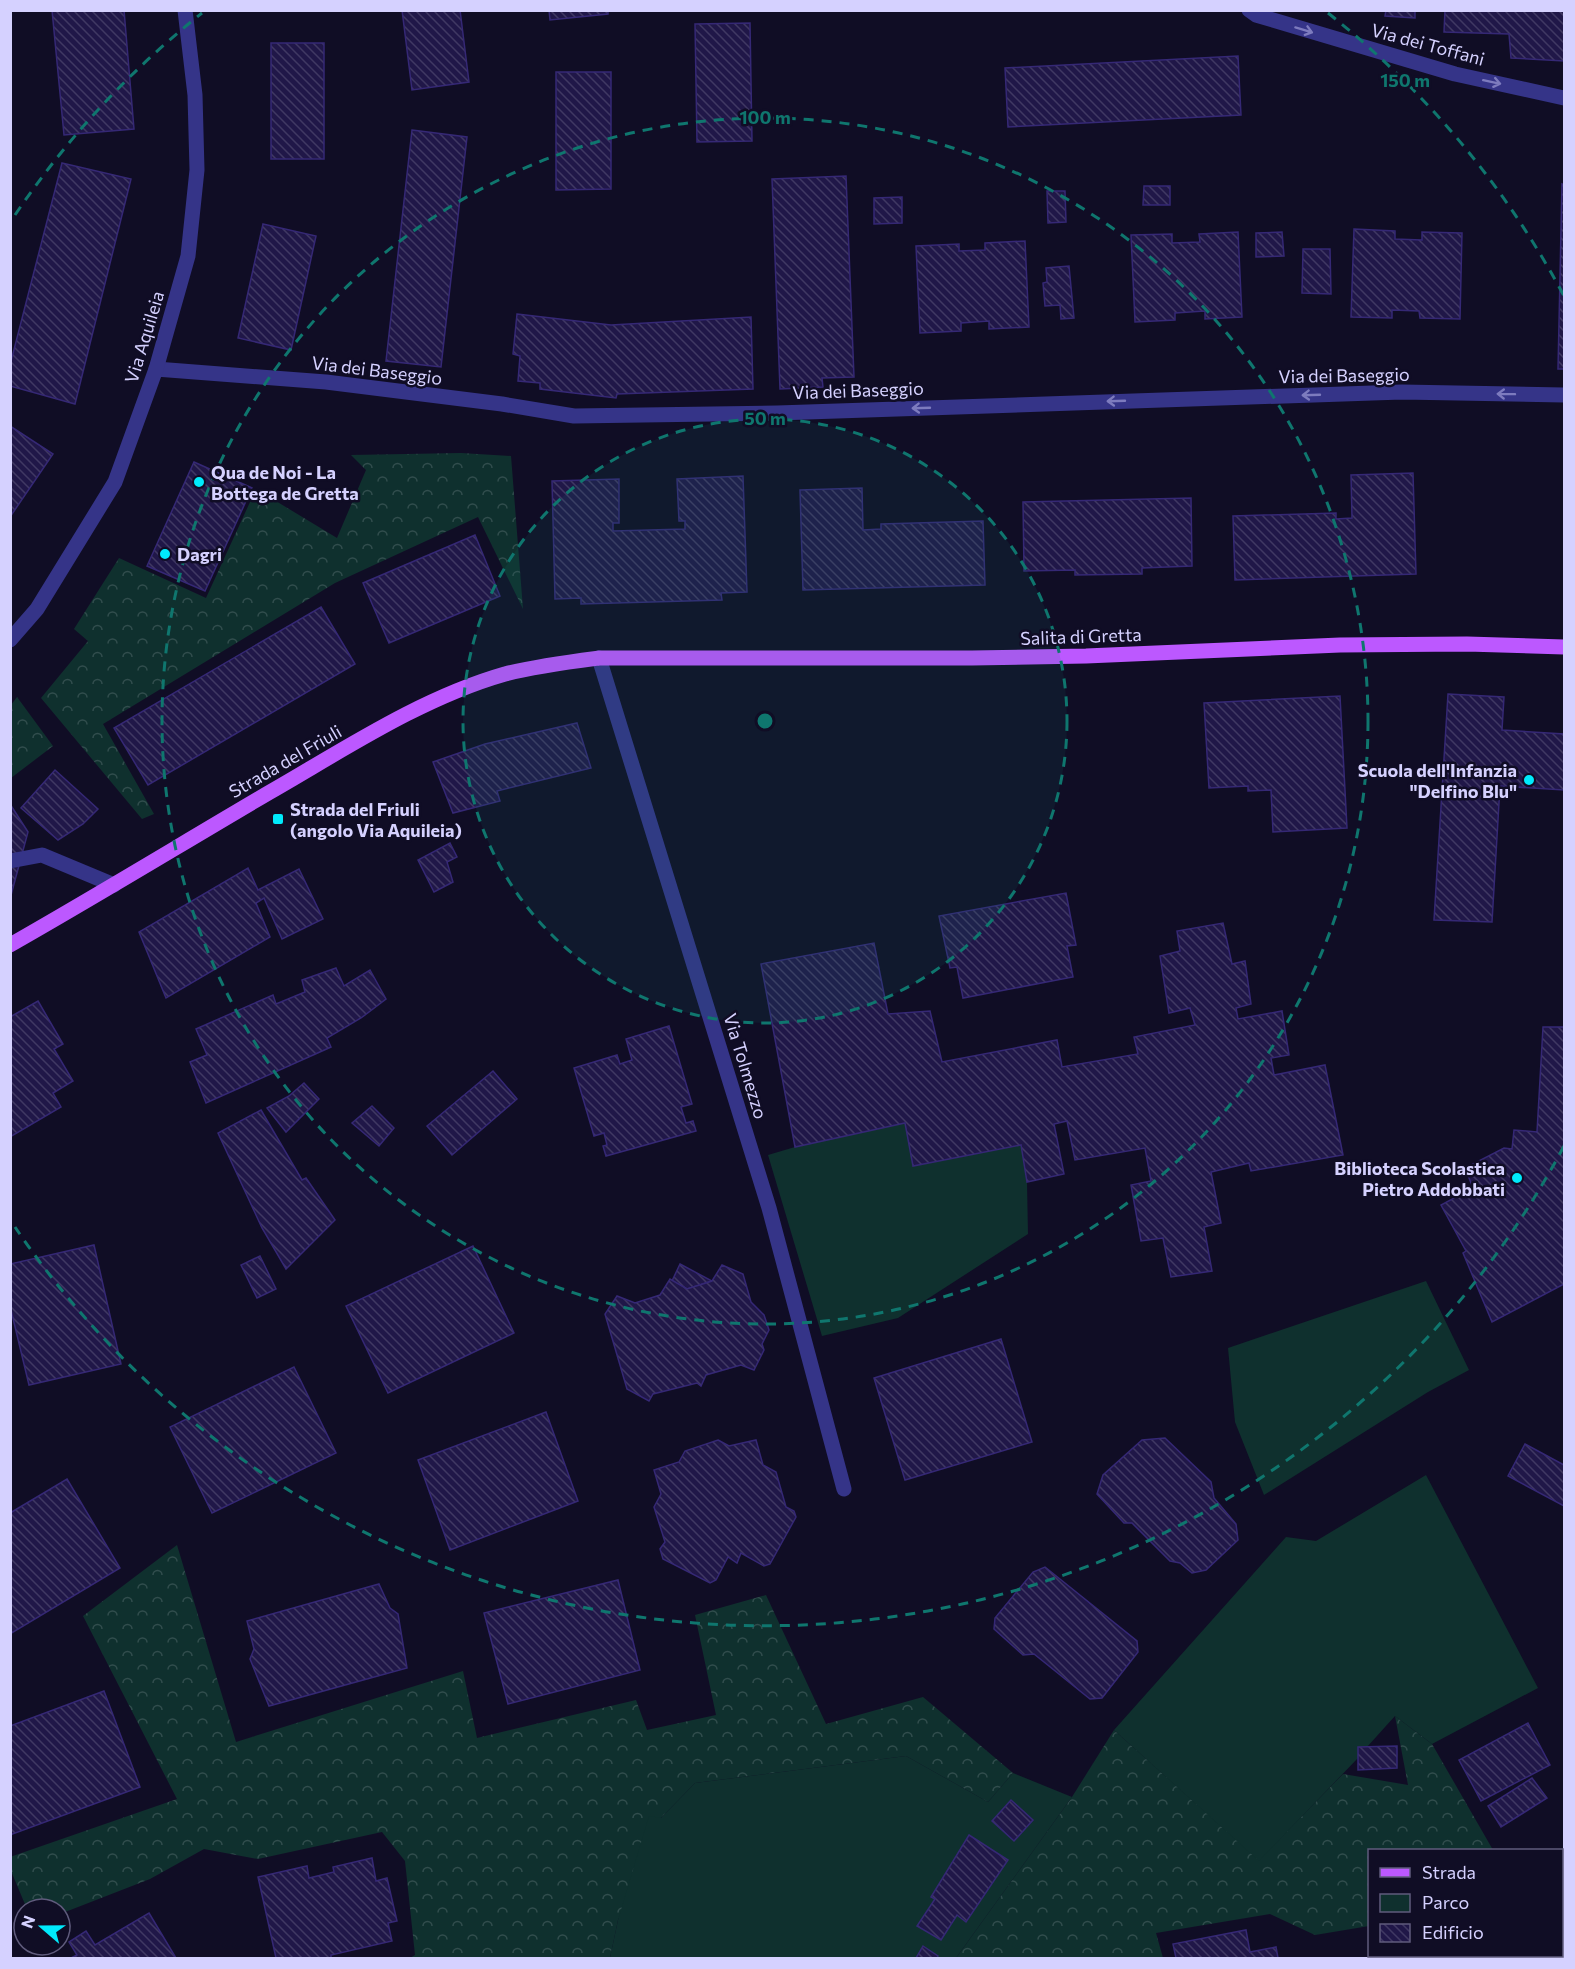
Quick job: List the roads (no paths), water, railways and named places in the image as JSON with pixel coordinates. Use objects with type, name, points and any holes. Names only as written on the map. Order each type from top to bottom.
[{"type":"main road","name":"Salita di Gretta","points":[[599,658],[1086,656],[1340,645],[1467,644],[1564,647]]},
{"type":"main road","name":"Strada del Friuli","points":[[10,945],[408,714],[504,675],[538,666],[599,658]]},
{"type":"street","name":"Via Aquileia","points":[[10,640],[37,609],[115,482],[156,369],[188,256],[197,170],[195,95],[185,10]]},
{"type":"street","name":"Via dei Toffani","points":[[1249,10],[1256,15],[1309,32],[1455,74],[1564,98]]},
{"type":"street","name":"Via dei Baseggio","points":[[156,369],[326,382],[502,404],[574,416],[777,413],[1402,392],[1564,395]]},
{"type":"street","name":"Via Tolmezzo","points":[[599,658],[770,1208],[844,1489]]},
{"type":"street","points":[[10,861],[42,855],[114,885]]},
{"type":"place","name":"Qua de Noi - La Bottega de Gretta","points":[[199,482]]},
{"type":"place","name":"Dagri","points":[[165,554]]},
{"type":"place","name":"Scuola dell'Infanzia \"Delfino Blu\"","points":[[1529,780]]},
{"type":"place","name":"Strada del Friuli (angolo Via Aquileia)","points":[[278,819]]},
{"type":"place","name":"Biblioteca Scolastica Pietro Addobbati","points":[[1517,1178]]}]
